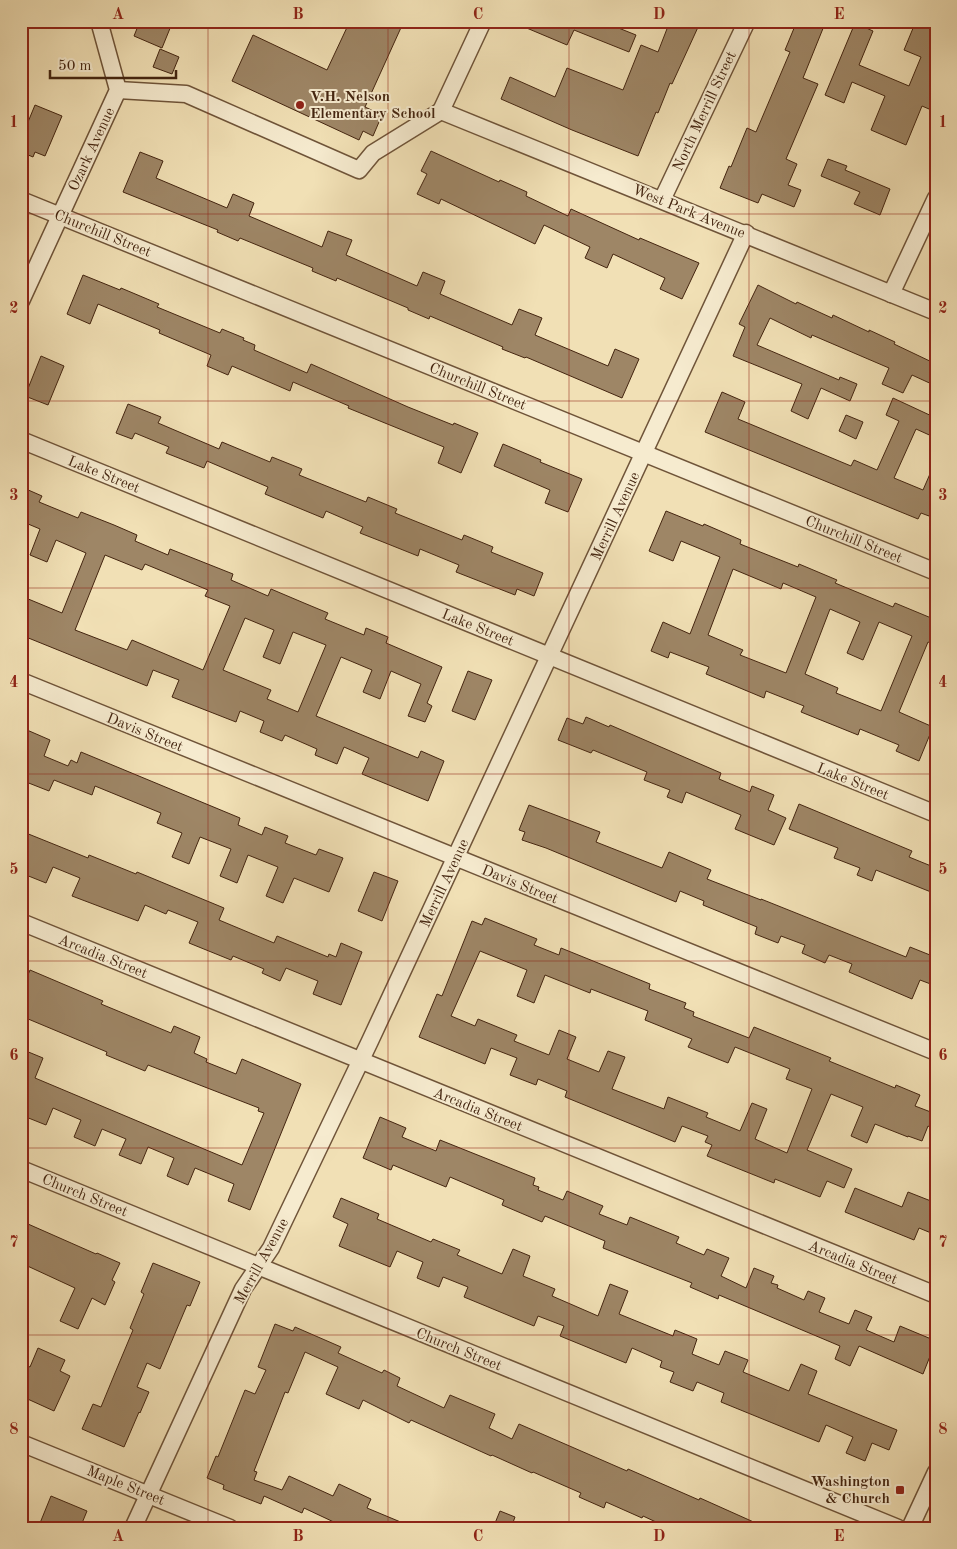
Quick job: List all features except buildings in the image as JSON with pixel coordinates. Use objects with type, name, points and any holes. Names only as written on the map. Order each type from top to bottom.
[{"type":"street","name":"Ozark Avenue","points":[[21,301],[118,90],[98,21]]},
{"type":"street","points":[[118,90],[186,94],[359,170],[373,153],[441,111],[483,21]]},
{"type":"street","name":"North Merrill Street","points":[[662,200],[746,21]]},
{"type":"street","name":"West Park Avenue","points":[[441,111],[746,233],[936,312]]},
{"type":"street","points":[[891,294],[936,198]]},
{"type":"street","name":"Churchill Street","points":[[21,200],[936,572]]},
{"type":"street","name":"Merrill Avenue","points":[[133,1528],[243,1289],[274,1242],[360,1061],[746,233]]},
{"type":"street","name":"Lake Street","points":[[21,440],[936,814]]},
{"type":"street","name":"Davis Street","points":[[21,681],[936,1052]]},
{"type":"street","name":"Arcadia Street","points":[[21,922],[936,1296]]},
{"type":"street","name":"Church Street","points":[[21,1169],[898,1528]]},
{"type":"street","name":"Maple Street","points":[[21,1443],[230,1528]]},
{"type":"street","points":[[910,1528],[936,1472]]},
{"type":"place","name":"V.H. Nelson Elementary School","points":[[300,105]]},
{"type":"place","name":"Washington & Church","points":[[900,1490]]}]
